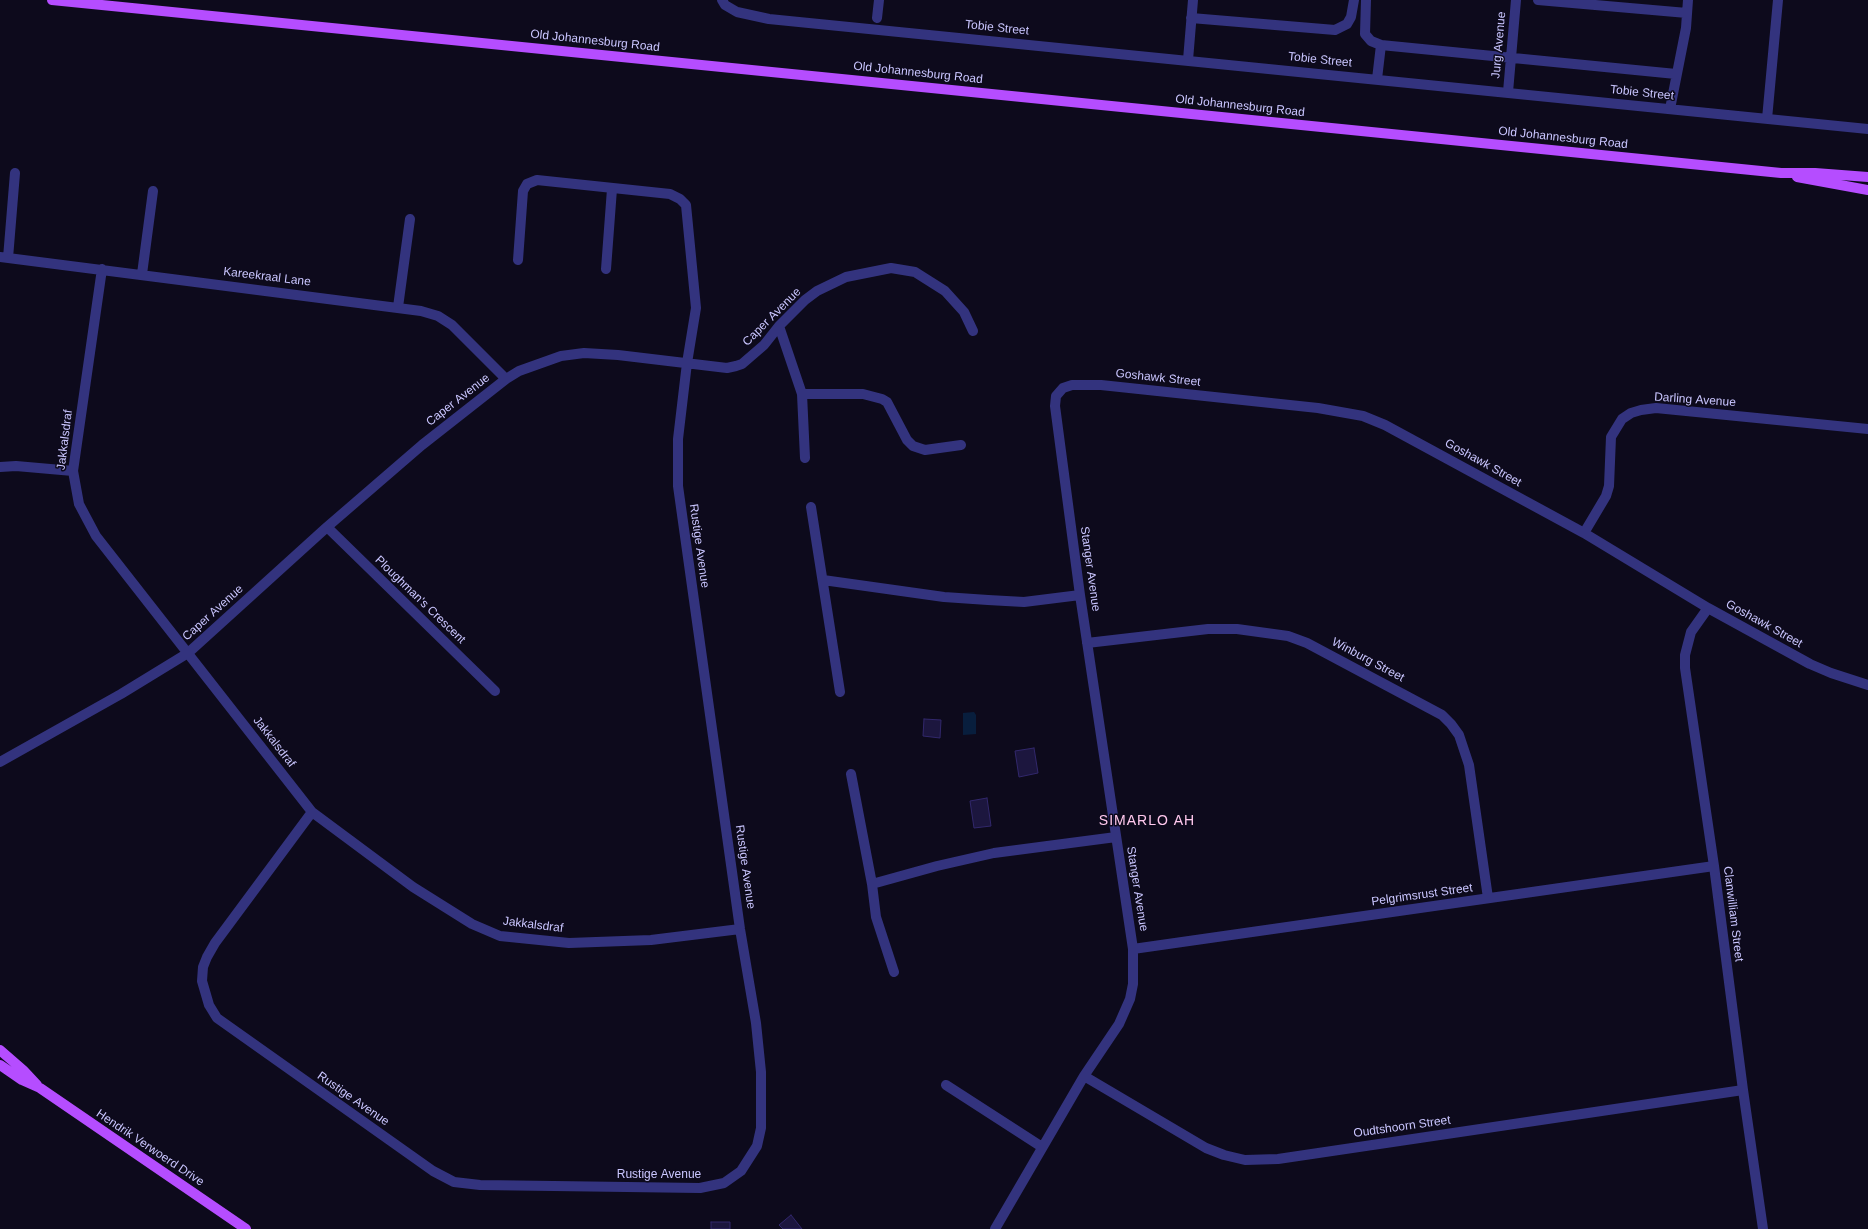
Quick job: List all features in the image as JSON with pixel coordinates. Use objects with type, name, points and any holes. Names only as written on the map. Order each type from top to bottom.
[{"type":"main road","name":"Old Johannesburg Road","points":[[52,0],[1781,173],[1815,173],[1868,177]]},
{"type":"main road","name":"Old Johannesburg Road","points":[[1781,173],[1815,181],[1868,190]]},
{"type":"main road","name":"Hendrik Verwoerd Drive","points":[[0,1050],[23,1070],[40,1088]]},
{"type":"main road","name":"Hendrik Verwoerd Drive","points":[[0,1065],[16,1076],[40,1088],[246,1229]]},
{"type":"street","name":"Tobie Street","points":[[722,0],[725,5],[737,12],[769,19],[1868,129]]},
{"type":"street","points":[[877,18],[879,0]]},
{"type":"street","points":[[1188,60],[1193,0]]},
{"type":"street","points":[[1191,18],[1335,30],[1347,24],[1351,17],[1354,0]]},
{"type":"street","points":[[1366,0],[1365,34],[1371,41],[1381,45],[1676,74]]},
{"type":"street","name":"Jurg Avenue","points":[[1508,92],[1516,0]]},
{"type":"street","points":[[1538,0],[1687,13]]},
{"type":"street","points":[[1670,109],[1686,28],[1688,0]]},
{"type":"street","points":[[1766,119],[1778,0]]},
{"type":"street","points":[[1377,79],[1381,45]]},
{"type":"street","points":[[4,257],[15,173]]},
{"type":"street","name":"Rustige Avenue","points":[[312,812],[207,956],[203,968],[202,981],[209,1005],[218,1018],[433,1171],[454,1182],[480,1186],[693,1189],[713,1187],[724,1183],[741,1171],[757,1146],[761,1128],[761,1072],[756,1023],[740,929],[678,486],[678,439],[687,363],[696,308],[686,205],[680,199],[670,194],[537,180],[527,184],[523,191],[518,260]]},
{"type":"street","points":[[606,269],[612,189]]},
{"type":"street","points":[[142,274],[152,191]]},
{"type":"street","points":[[398,307],[410,219]]},
{"type":"street","name":"Kareekraal Lane","points":[[4,257],[398,307],[438,316],[452,325],[506,379]]},
{"type":"street","name":"Caper Avenue","points":[[0,762],[121,694],[188,653],[327,527],[422,445],[506,379],[540,362],[561,356],[584,353],[618,355],[727,368],[742,364],[764,345],[805,300],[834,282],[857,273],[891,268],[915,272],[945,291],[964,312],[974,331]]},
{"type":"street","name":"Jakkalsdraf","points":[[102,269],[73,471],[79,504],[96,536],[312,812],[413,887],[472,924],[500,936],[576,942],[651,940],[740,929]]},
{"type":"street","points":[[780,326],[802,394],[805,458]]},
{"type":"street","name":"Goshawk Street","points":[[1055,400],[1056,396],[1063,388],[1072,385],[1084,384],[1345,412],[1386,425],[1584,533],[1708,608],[1810,664],[1830,673],[1868,685]]},
{"type":"street","points":[[802,394],[863,394],[875,396],[887,402],[907,440],[913,446],[925,450],[961,445]]},
{"type":"street","name":"Stanger Avenue","points":[[995,1229],[1084,1076],[1126,1009],[1133,984],[1133,949],[1080,595],[1055,400]]},
{"type":"street","name":"Darling Avenue","points":[[1584,533],[1606,496],[1609,486],[1611,437],[1622,419],[1631,413],[1656,408],[1868,429]]},
{"type":"street","points":[[0,467],[16,466],[73,471]]},
{"type":"street","points":[[811,507],[840,692]]},
{"type":"street","name":"Ploughman's Crescent","points":[[327,527],[496,691]]},
{"type":"street","points":[[823,580],[944,597],[988,600],[1024,602],[1080,595]]},
{"type":"street","name":"Clanwilliam Street","points":[[1708,608],[1691,632],[1685,655],[1685,668],[1714,866],[1742,1090],[1763,1229]]},
{"type":"street","name":"Winburg Street","points":[[1087,643],[1208,629],[1238,629],[1281,635],[1307,643],[1442,715],[1459,735],[1469,765],[1488,898]]},
{"type":"street","points":[[851,774],[872,884],[877,923],[894,972]]},
{"type":"street","points":[[872,884],[994,853],[1116,837]]},
{"type":"street","name":"Pelgrimsrust Street","points":[[1133,949],[1714,866]]},
{"type":"street","name":"Oudtshoorn Street","points":[[1084,1076],[1206,1148],[1224,1155],[1245,1160],[1278,1159],[1742,1090]]},
{"type":"street","points":[[946,1085],[1042,1147]]},
{"type":"water","points":[[974,712],[976,715],[976,734],[963,735],[963,713]]},
{"type":"building","points":[[924,719],[941,720],[940,738],[923,736]]},
{"type":"building","points":[[1034,748],[1038,773],[1019,777],[1015,751]]},
{"type":"building","points":[[987,798],[991,826],[974,828],[970,801]]},
{"type":"building","points":[[791,1215],[802,1229],[783,1229],[779,1225]]},
{"type":"building","points":[[711,1222],[730,1222],[730,1229],[711,1229]]},
{"type":"district","name":"SIMARLO AH","points":[[1147,821]]}]
